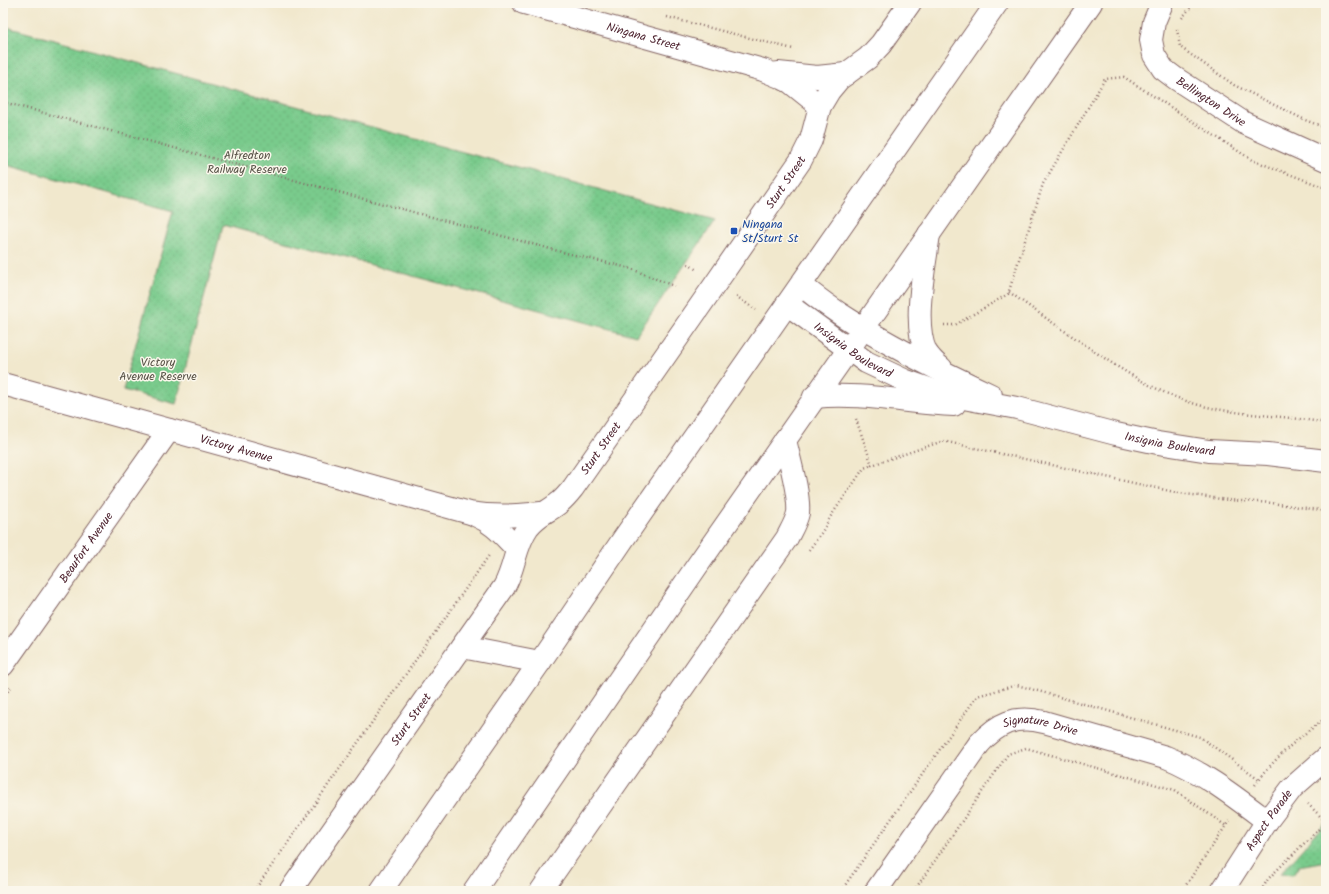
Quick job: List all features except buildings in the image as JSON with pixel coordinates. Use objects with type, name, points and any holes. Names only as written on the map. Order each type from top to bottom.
[{"type":"street","name":"Ningana Street","points":[[524,3],[763,70],[790,75],[817,77],[846,74]]},
{"type":"street","name":"Sturt Street","points":[[290,891],[504,587],[511,573],[510,542],[524,533],[533,521],[542,513],[560,502],[573,488],[801,160],[811,140],[820,106],[834,85],[868,58],[881,44],[910,3]]},
{"type":"street","points":[[380,891],[540,662],[628,532],[998,3]]},
{"type":"street","points":[[474,891],[814,397],[864,329],[1091,3]]},
{"type":"street","name":"Bellington Drive","points":[[1162,3],[1154,22],[1151,40],[1154,55],[1164,69],[1175,78],[1244,123],[1326,160]]},
{"type":"street","name":"Ningana Street","points":[[763,70],[790,82],[820,106]]},
{"type":"street","points":[[929,234],[920,314],[921,335],[927,353],[931,359],[956,379]]},
{"type":"street","name":"Insignia Boulevard","points":[[801,285],[837,312],[864,329],[956,379],[1013,407]]},
{"type":"street","name":"Insignia Boulevard","points":[[787,304],[866,362],[913,383],[958,397],[1013,407],[1116,434],[1158,443],[1209,451],[1268,454],[1326,461]]},
{"type":"street","name":"Victory Avenue","points":[[3,384],[470,513],[484,516],[508,516],[542,513]]},
{"type":"street","points":[[814,397],[858,396],[940,405],[1013,407]]},
{"type":"street","name":"Beaufort Avenue","points":[[3,665],[169,430]]},
{"type":"street","points":[[541,891],[787,538],[795,522],[798,510],[797,496],[785,440]]},
{"type":"street","name":"Victory Avenue","points":[[470,513],[496,526],[510,542]]},
{"type":"street","points":[[462,647],[540,662]]},
{"type":"street","name":"Signature Drive","points":[[876,891],[979,744],[995,729],[1020,719],[1030,719],[1044,722],[1166,757],[1206,777],[1267,821]]},
{"type":"street","name":"Aspect Parade","points":[[1222,891],[1267,821],[1292,788],[1326,758]]},
{"type":"path","points":[[1181,20],[1194,3]]},
{"type":"path","points":[[666,17],[795,50]]},
{"type":"path","points":[[1177,25],[1180,46],[1234,85],[1305,120],[1326,128]]},
{"type":"path","points":[[955,325],[1004,298],[1009,292],[1044,184],[1105,79],[1124,76],[1252,160],[1326,188]]},
{"type":"path","points":[[3,102],[629,268],[674,286]]},
{"type":"path","points":[[688,264],[698,270]]},
{"type":"path","points":[[1009,292],[1121,370],[1163,392],[1220,410],[1326,423]]},
{"type":"path","points":[[735,295],[758,311]]},
{"type":"path","points":[[855,418],[872,465]]},
{"type":"path","points":[[831,516],[864,468],[943,441],[1179,493],[1228,500],[1287,505],[1326,511]]},
{"type":"path","points":[[254,891],[495,547],[510,542]]},
{"type":"path","points":[[841,891],[977,696],[1017,685],[1200,736],[1259,779]]},
{"type":"path","points":[[914,891],[1008,754],[1026,748],[1175,790],[1226,826]]},
{"type":"path","points":[[1260,891],[1268,879],[1326,822]]},
{"type":"green space","name":"Alfredton Railway Reserve","points":[[3,26],[715,221],[636,336],[223,225],[176,404],[123,390],[173,211],[3,164]]},
{"type":"green space","points":[[1326,822],[1326,861],[1299,866],[1293,875],[1280,874]]},
{"type":"place","name":"Ningana St/Sturt St","points":[[734,231]]},
{"type":"park label","name":"Victory Avenue Reserve","points":[[158,369]]}]
